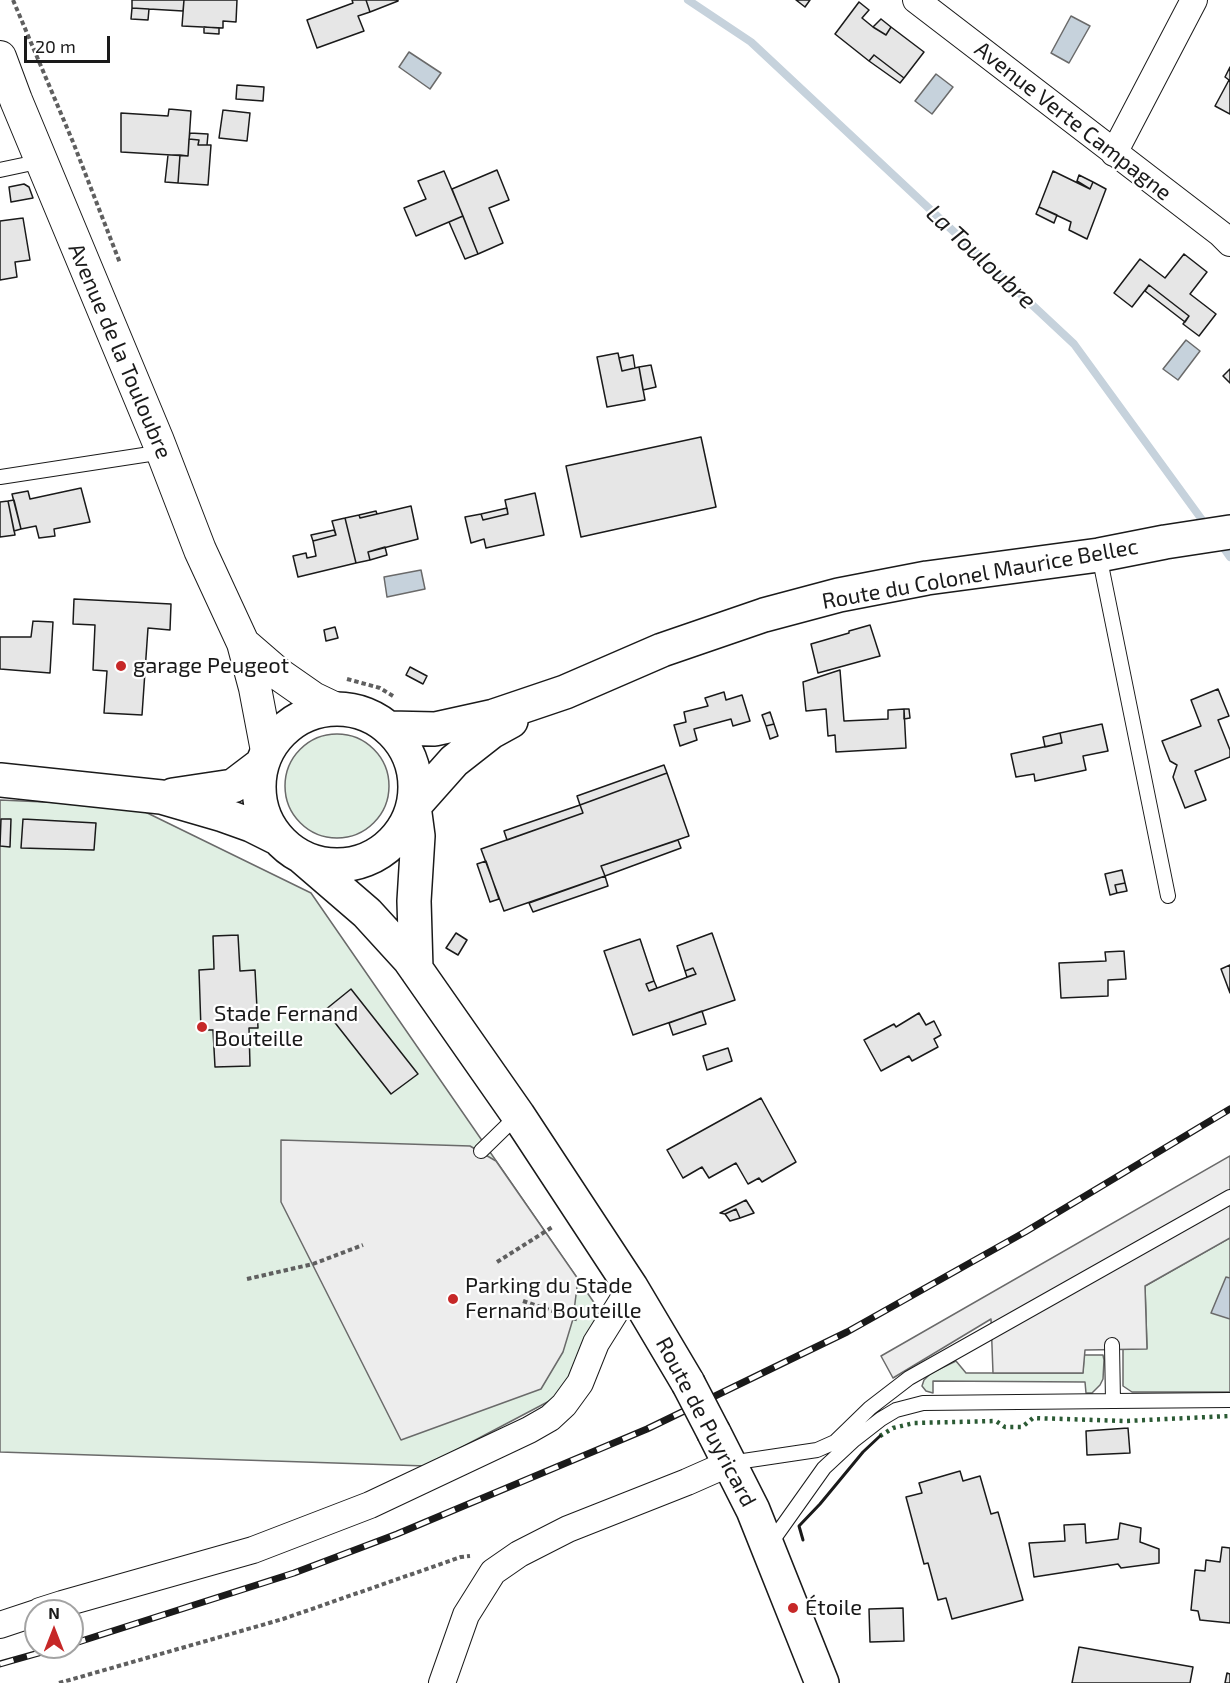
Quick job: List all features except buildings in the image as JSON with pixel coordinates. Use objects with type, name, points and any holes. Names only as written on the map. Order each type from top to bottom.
[{"type":"main road","name":"Route du Colonel Maurice Bellec","points":[[394,714],[435,729],[444,728],[494,717],[565,692],[662,650],[764,615],[829,598],[927,578],[1099,555],[1230,532]]},
{"type":"main road","name":"Route du Colonel Maurice Bellec","points":[[414,806],[454,761],[491,732],[565,692]]},
{"type":"main road","points":[[161,797],[233,786],[264,757],[277,736],[338,693],[364,713],[394,714],[416,777],[414,806],[418,836],[413,964]]},
{"type":"main road","points":[[264,757],[258,789],[262,812],[289,848]]},
{"type":"main road","points":[[0,780],[161,797],[251,825],[289,848],[339,866],[371,858],[399,836],[414,806]]},
{"type":"main road","name":"Route de Puyricard","points":[[399,836],[394,865],[394,901],[399,925],[413,964]]},
{"type":"main road","name":"Route de Puyricard","points":[[289,848],[367,913],[413,964],[518,1115],[631,1287],[688,1383],[730,1462],[768,1545],[822,1683]]},
{"type":"street","name":"Avenue Verte Campagne","points":[[916,0],[1230,243]]},
{"type":"street","points":[[1114,153],[1194,0]]},
{"type":"street","name":"Avenue de la Touloubre","points":[[0,57],[163,452],[200,550],[243,643]]},
{"type":"street","points":[[243,643],[280,675],[313,698],[338,693]]},
{"type":"street","points":[[243,643],[255,688],[264,757]]},
{"type":"street","points":[[80,1599],[253,1550],[370,1505],[530,1430],[550,1418],[564,1405],[580,1383],[596,1343],[631,1287]]},
{"type":"street","points":[[441,1683],[466,1616],[493,1572],[519,1554],[568,1529],[687,1482],[730,1462]]},
{"type":"street","points":[[0,1625],[24,1616]]},
{"type":"lane","points":[[0,170],[42,162]]},
{"type":"lane","points":[[0,477],[163,452]]},
{"type":"lane","points":[[1099,555],[1168,896]]},
{"type":"lane","points":[[481,1151],[518,1115]]},
{"type":"lane","points":[[730,1462],[817,1450],[835,1442],[870,1408],[909,1378],[1230,1197]]},
{"type":"lane","points":[[1112,1345],[1113,1401]]},
{"type":"lane","points":[[768,1545],[824,1468],[863,1433],[896,1410],[923,1403],[1230,1400]]},
{"type":"path","points":[[13,0],[73,142],[123,273]]},
{"type":"path","points":[[338,693],[380,688],[394,714]]},
{"type":"path","points":[[496,1262],[544,1231]]},
{"type":"path","points":[[247,1279],[313,1264],[363,1245]]},
{"type":"path","points":[[523,1301],[573,1319],[600,1325],[608,1323]]},
{"type":"path","points":[[58,1683],[283,1619],[461,1557],[472,1556]]},
{"type":"green space","points":[[337,734],[357,738],[374,749],[385,766],[389,786],[385,806],[374,823],[357,834],[337,838],[317,834],[300,823],[289,806],[285,786],[289,766],[300,749],[317,738]]},
{"type":"green space","name":"Stade Fernand Bouteille","points":[[0,800],[133,806],[311,893],[604,1317],[557,1397],[426,1466],[0,1452]]},
{"type":"green space","points":[[1230,1238],[1230,1392],[1132,1392],[1123,1386],[1123,1349],[1147,1348],[1145,1286]]},
{"type":"green space","points":[[1084,1355],[1103,1355],[1103,1379],[1092,1393],[1086,1393],[1085,1382],[933,1381],[933,1393],[926,1391],[922,1386],[931,1373],[956,1361],[966,1373],[1083,1373]]},
{"type":"shaded area","points":[[1071,16],[1090,26],[1069,63],[1051,53]]},
{"type":"shaded area","points":[[409,52],[441,73],[430,89],[399,67]]},
{"type":"shaded area","points":[[936,74],[953,87],[932,114],[915,101]]},
{"type":"shaded area","points":[[1186,340],[1200,351],[1178,380],[1163,369]]},
{"type":"shaded area","points":[[421,570],[425,589],[387,597],[384,577]]},
{"type":"shaded area","name":"Parking du Stade Fernand Bouteille","points":[[281,1140],[470,1146],[496,1161],[578,1279],[573,1319],[563,1352],[541,1389],[401,1440],[281,1202]]},
{"type":"shaded area","points":[[1230,1156],[1230,1238],[1145,1286],[1147,1349],[1085,1350],[1083,1373],[993,1373],[991,1319],[893,1378],[881,1356]]},
{"type":"shaded area","points":[[1226,1277],[1230,1278],[1230,1319],[1211,1313]]},
{"type":"waterway","name":"La Touloubre","points":[[688,0],[751,42],[1074,344],[1208,528]]},
{"type":"waterway","name":"La Touloubre","points":[[1218,540],[1230,557]]},
{"type":"railway","points":[[84,1640],[294,1573],[397,1534],[647,1429],[847,1332],[1025,1232],[1230,1109]]},
{"type":"railway","points":[[0,1664],[24,1657]]},
{"type":"hedge","points":[[880,1436],[893,1428],[914,1423],[996,1421],[1005,1427],[1022,1427],[1033,1418],[1125,1421],[1230,1416]]},
{"type":"wall","points":[[803,1540],[799,1526],[863,1452],[880,1436]]},
{"type":"place","name":"garage Peugeot","points":[[121,666]]},
{"type":"place","name":"Stade Fernand Bouteille","points":[[202,1027]]},
{"type":"place","name":"Parking du Stade Fernand Bouteille","points":[[453,1299]]},
{"type":"place","name":"Étoile","points":[[793,1608]]}]
